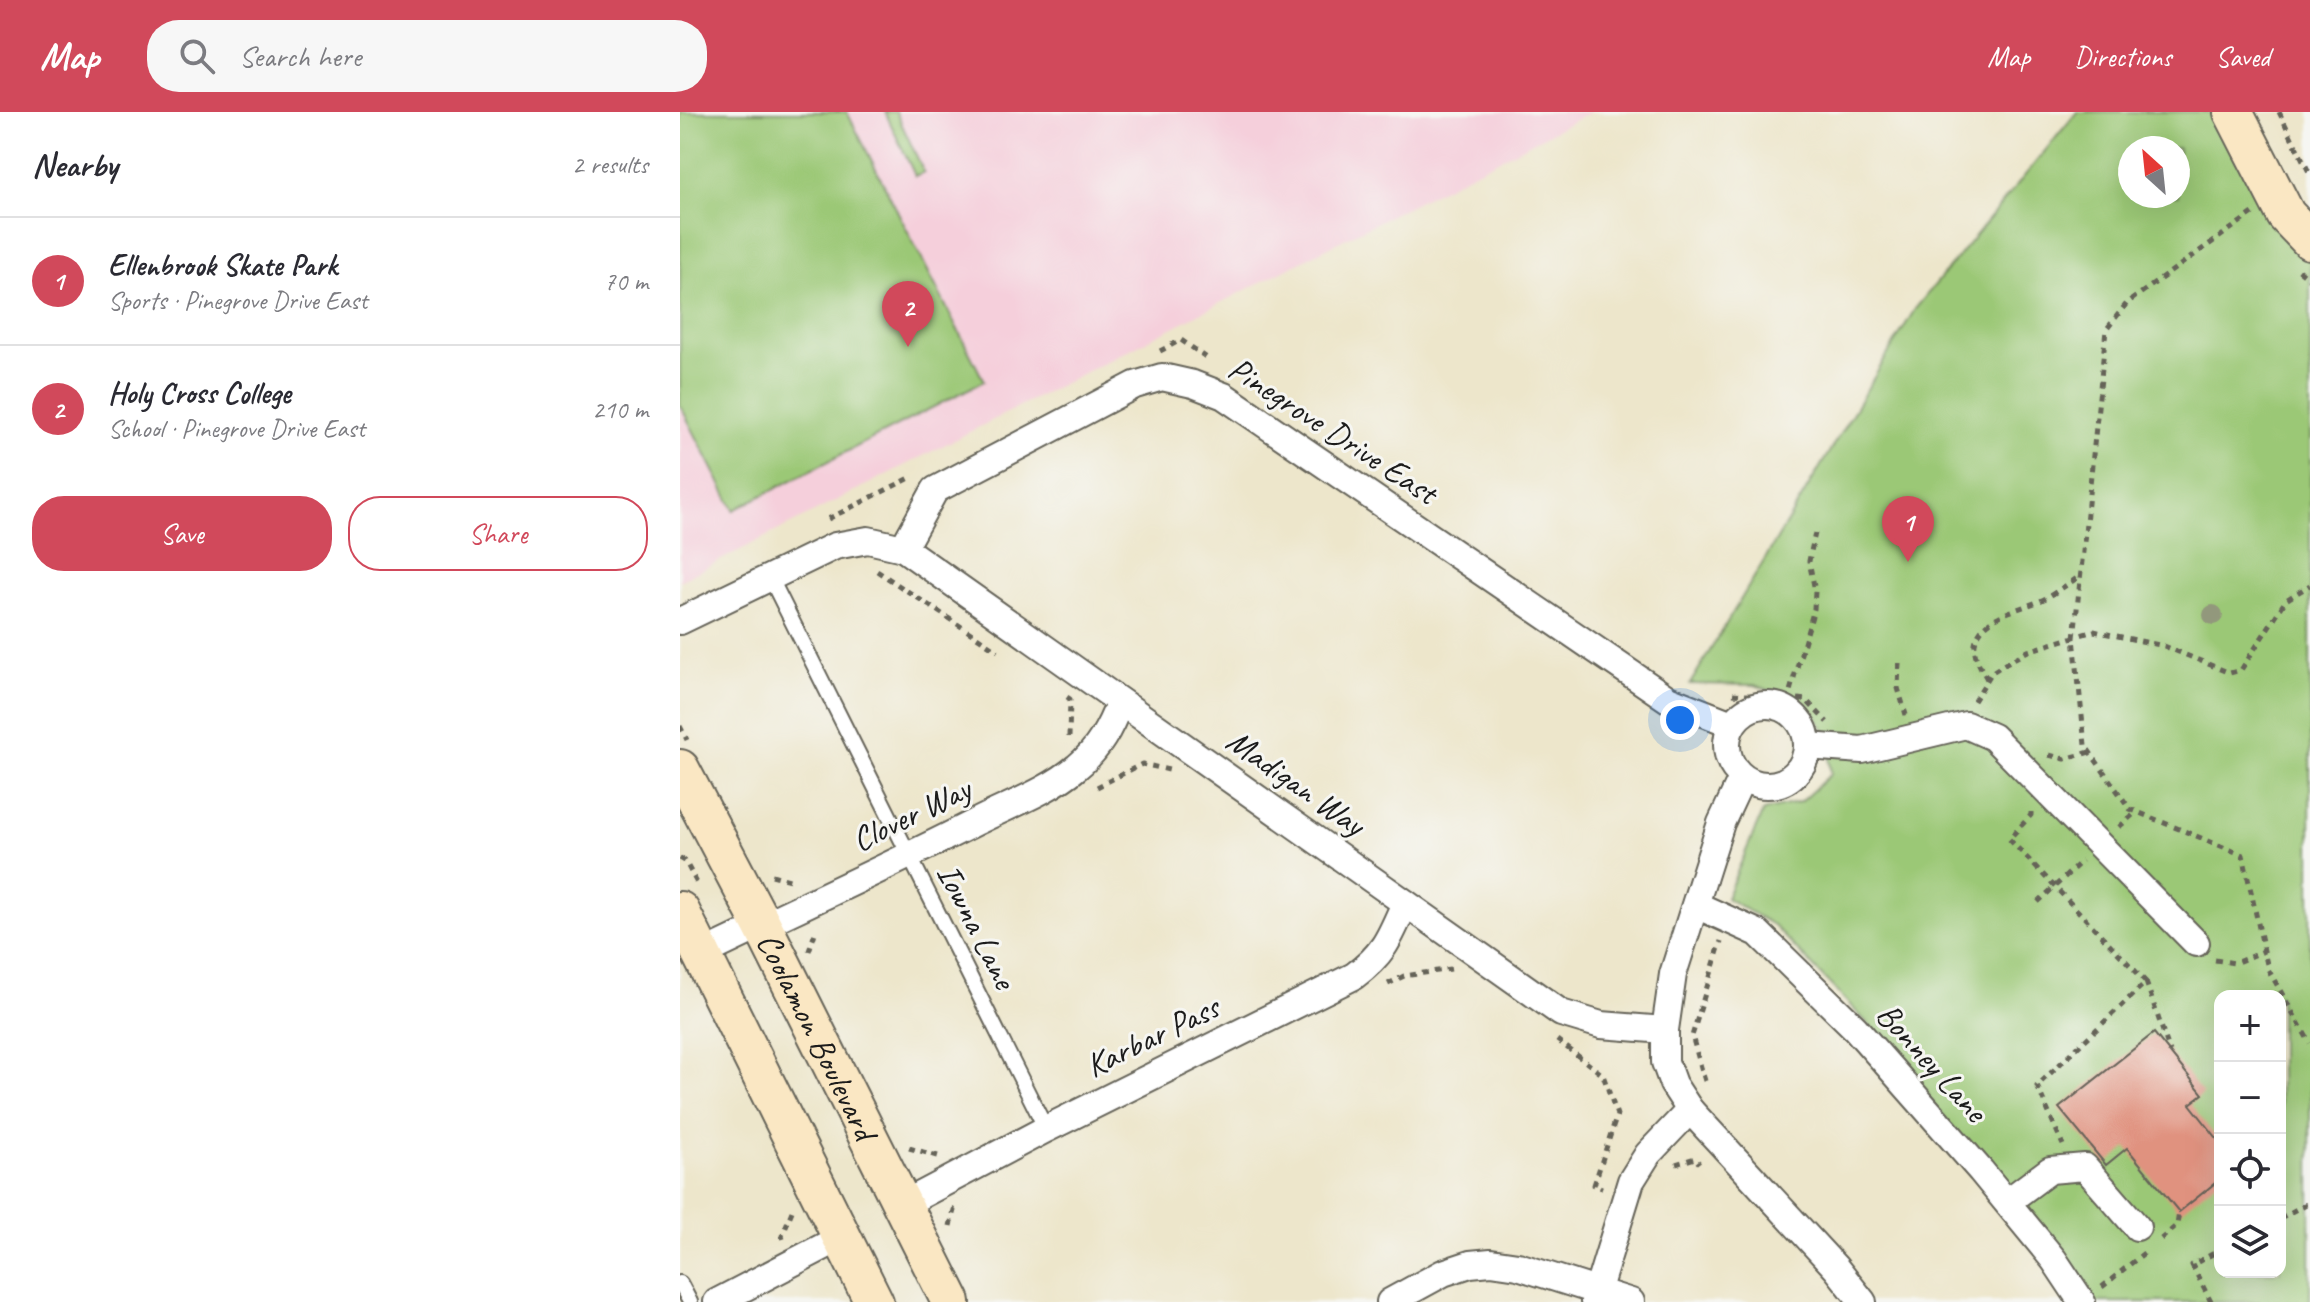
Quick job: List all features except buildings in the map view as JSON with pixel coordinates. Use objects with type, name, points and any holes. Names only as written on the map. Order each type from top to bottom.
[{"type":"street","points":[[2233,112],[2303,253]]},
{"type":"street","name":"Pinegrove Drive East","points":[[903,548],[935,490],[1135,385],[1162,377],[1172,379],[1224,396],[1668,699],[1732,724]]},
{"type":"street","points":[[680,621],[835,546],[868,540],[903,548]]},
{"type":"street","name":"Madigan Way","points":[[903,548],[1561,1013],[1601,1025],[1665,1030]]},
{"type":"street","name":"Clover Way","points":[[702,954],[909,856],[1052,783],[1080,765],[1109,732],[1120,702]]},
{"type":"street","points":[[1778,705],[1790,712],[1805,732],[1805,758],[1790,778],[1766,785],[1742,778],[1728,759],[1726,747],[1732,724],[1740,714],[1752,707],[1778,705]]},
{"type":"street","points":[[1807,746],[1862,750],[1966,725],[1993,737],[2196,943]]},
{"type":"street","name":"Coolamon Boulevard","points":[[680,769],[951,1302]]},
{"type":"street","points":[[1742,778],[1721,823],[1673,974],[1665,1030],[1665,1062],[1673,1084],[1690,1110],[1836,1268],[1863,1302]]},
{"type":"street","name":"Karbar Pass","points":[[902,1205],[1046,1129],[1354,976],[1377,957],[1388,942],[1405,903]]},
{"type":"street","name":"Bonney Lane","points":[[1696,905],[1758,933],[1855,1028],[2089,1297]]},
{"type":"street","name":"Coolamon Boulevard","points":[[680,911],[874,1302]]},
{"type":"street","points":[[1595,1296],[1631,1181],[1648,1154],[1690,1110]]},
{"type":"street","points":[[2007,1202],[2050,1170],[2085,1167],[2137,1227]]},
{"type":"street","points":[[717,1302],[842,1237]]},
{"type":"street","points":[[1390,1302],[1443,1273],[1470,1264],[1491,1262],[1518,1266],[1595,1296],[1631,1302]]},
{"type":"lane","name":"Iowna Lane","points":[[770,577],[1046,1129]]},
{"type":"lane","points":[[680,1283],[690,1302]]},
{"type":"path","points":[[2279,112],[2310,174]]},
{"type":"path","points":[[2262,224],[2253,213],[2127,303],[2106,330],[2074,638],[2085,745],[2130,809],[2243,855],[2268,969],[2310,1043]]},
{"type":"path","points":[[2303,253],[2305,277],[2310,279]]},
{"type":"path","points":[[1154,354],[1181,340],[1220,367]]},
{"type":"path","points":[[819,523],[917,474]]},
{"type":"path","points":[[1788,698],[1814,609],[1815,591],[1809,561],[1815,533]]},
{"type":"path","points":[[865,569],[877,571],[1005,656]]},
{"type":"path","points":[[1987,679],[1975,657],[1974,646],[1984,627],[2003,615],[2046,598],[2080,576]]},
{"type":"path","points":[[1966,725],[1977,694],[1992,672],[2028,651],[2094,631],[2164,646],[2230,673],[2241,670],[2286,600],[2310,585]]},
{"type":"path","points":[[1899,663],[1900,700],[1911,722],[1900,727],[1904,741]]},
{"type":"path","points":[[1057,690],[1070,699],[1069,747],[1094,789],[1142,764],[1173,770]]},
{"type":"path","points":[[1728,694],[1806,700],[1831,727]]},
{"type":"path","points":[[2039,751],[2065,759],[2090,752]]},
{"type":"path","points":[[2030,804],[2031,815],[2009,839],[2146,982],[2170,1052]]},
{"type":"path","points":[[1707,1089],[1692,1036],[1728,919]]},
{"type":"path","points":[[2196,943],[2216,961],[2226,963],[2235,963],[2264,951]]},
{"type":"path","points":[[1377,957],[1404,976]]},
{"type":"path","points":[[1376,990],[1404,976],[1460,968]]},
{"type":"path","points":[[2070,1168],[2071,1149],[2062,1144],[2037,1086],[2146,982]]},
{"type":"path","points":[[1555,1039],[1603,1075],[1617,1115],[1594,1185],[1625,1196]]},
{"type":"path","points":[[1666,1167],[1695,1158],[1715,1137]]},
{"type":"path","points":[[1695,1158],[1706,1169]]},
{"type":"path","points":[[2286,1215],[2310,1202]]},
{"type":"path","points":[[2089,1297],[2177,1225],[2179,1212]]},
{"type":"path","points":[[2211,1302],[2192,1265],[2214,1253]]},
{"type":"shaded area","points":[[680,112],[1591,112],[680,581]]},
{"type":"green space","points":[[680,112],[847,112],[984,381],[734,510],[680,405]]},
{"type":"green space","points":[[885,112],[896,112],[924,172],[915,176]]},
{"type":"green space","points":[[2077,112],[2209,112],[2272,220],[2310,257],[2310,1302],[2093,1302],[1872,1028],[1773,925],[1726,898],[1763,811],[1800,802],[1831,774],[1826,732],[1807,704],[1755,685],[1690,684],[1915,309]]},
{"type":"place","name":"Holy Cross College","points":[[908,347]]},
{"type":"place","name":"Ellenbrook Skate Park","points":[[1908,562]]}]
